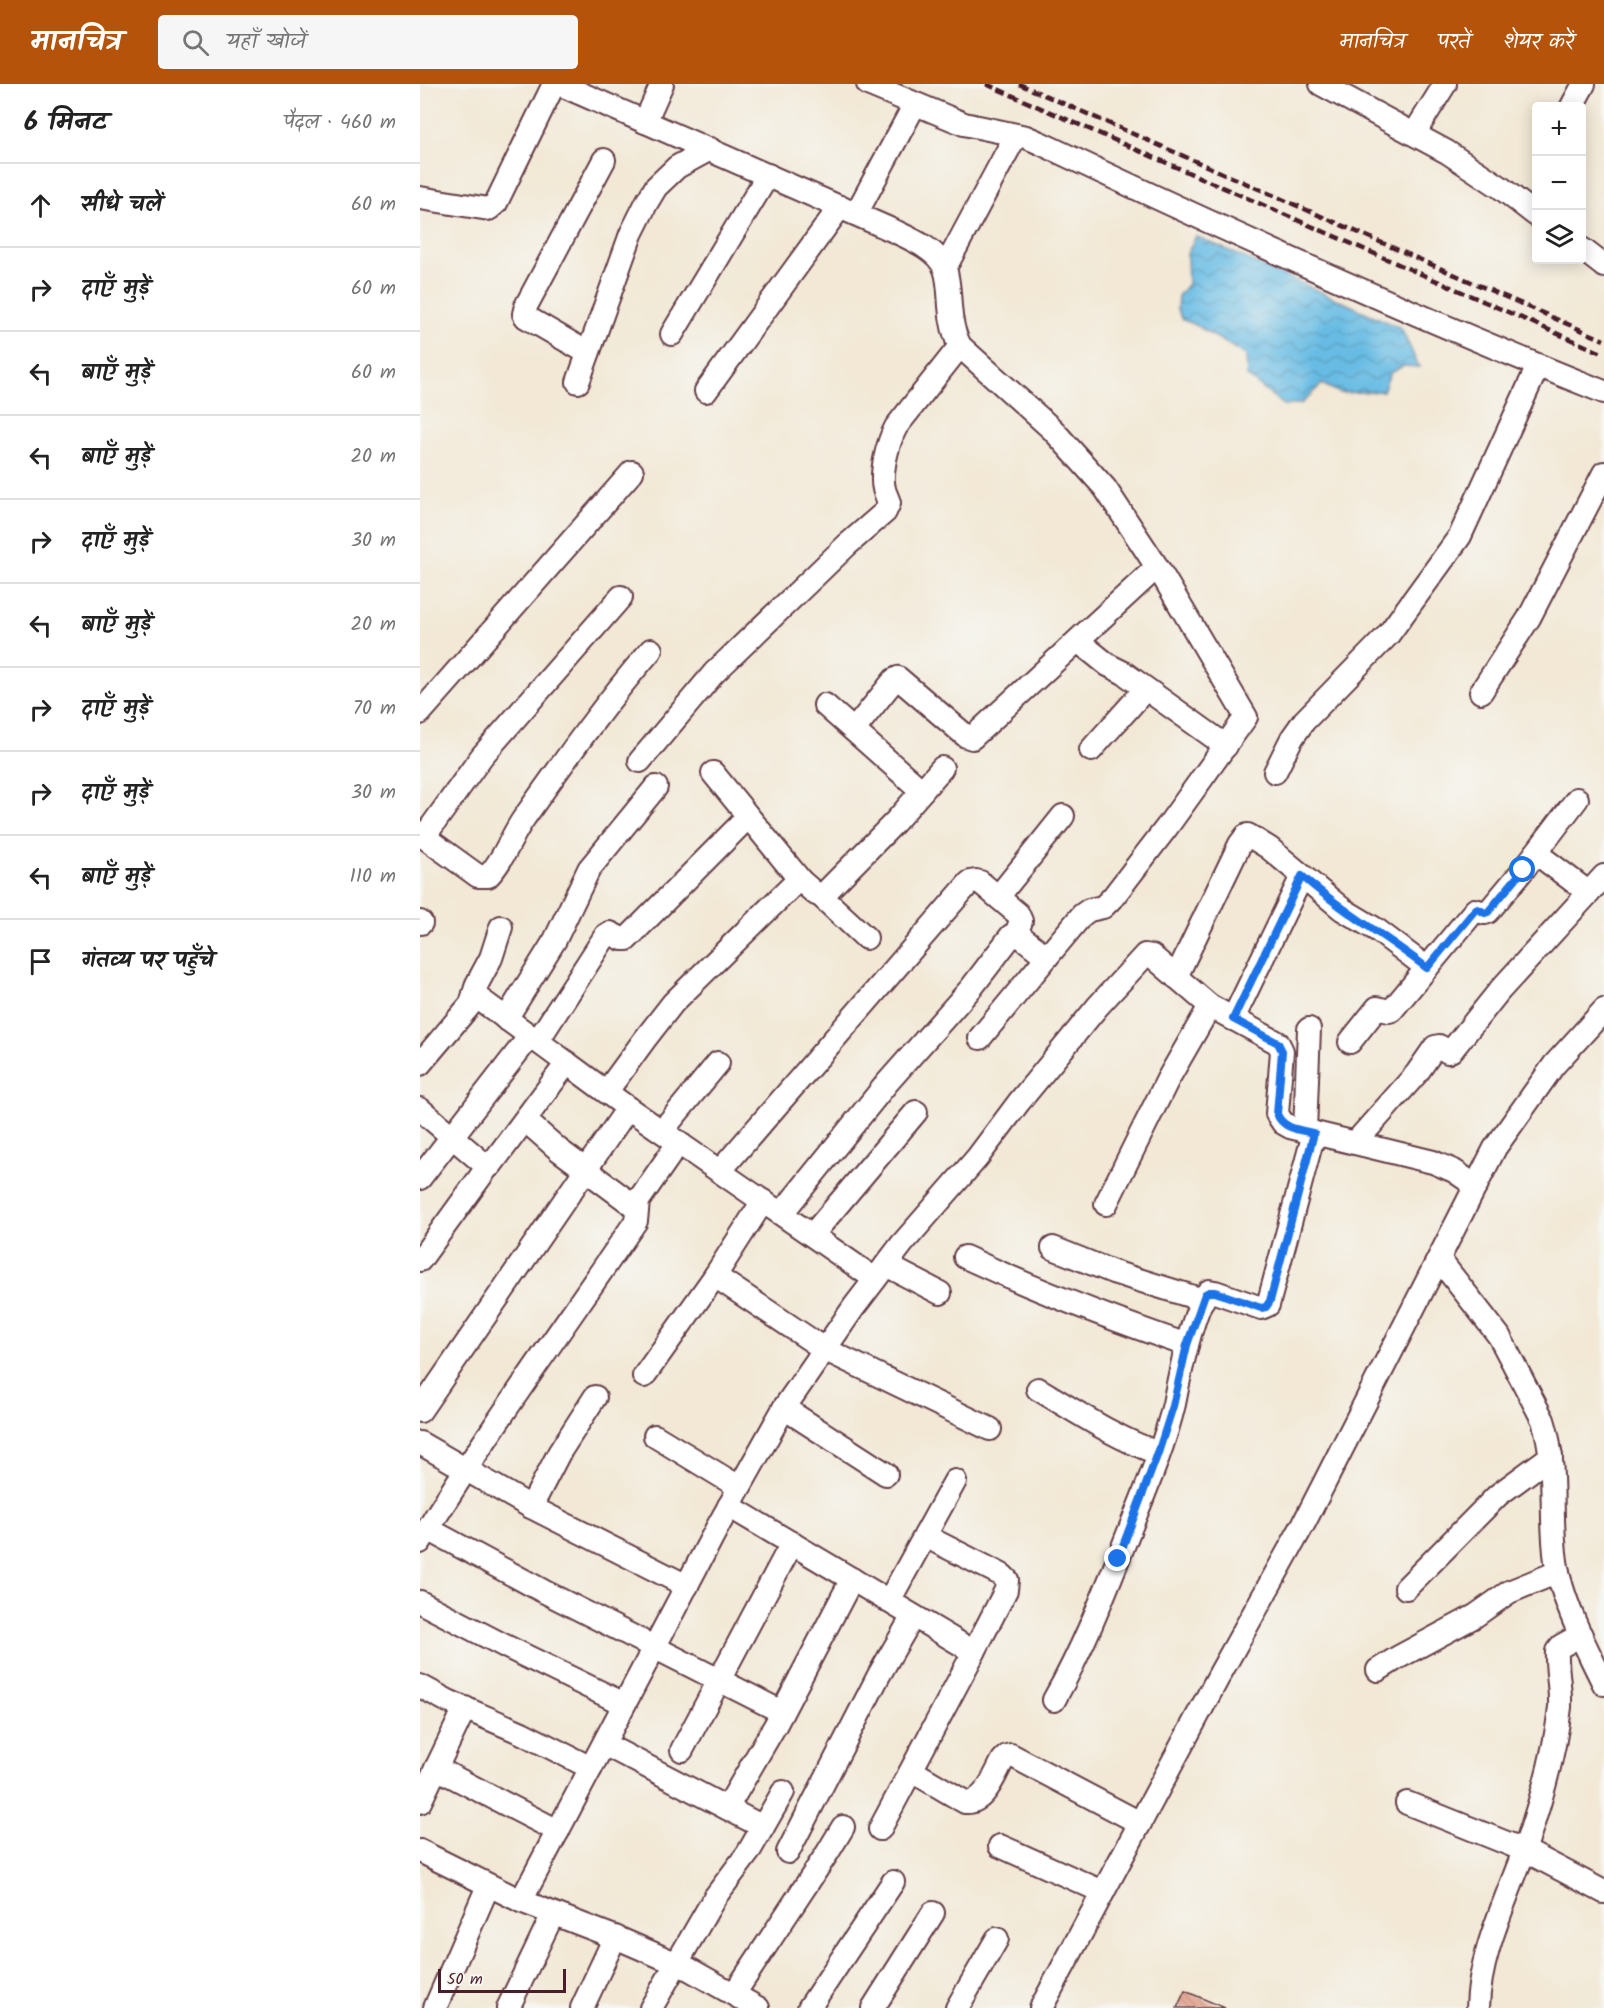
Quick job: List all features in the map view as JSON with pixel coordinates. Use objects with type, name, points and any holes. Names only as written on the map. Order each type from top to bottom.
[{"type":"street","points":[[420,198],[489,209],[496,203],[554,84]]},
{"type":"street","points":[[559,84],[913,240],[927,249],[945,268]]},
{"type":"street","points":[[645,122],[662,84]]},
{"type":"street","points":[[868,84],[964,124],[1016,135],[1040,143],[1216,226],[1538,366],[1604,392]]},
{"type":"street","points":[[1321,84],[1447,152],[1500,187],[1532,212]]},
{"type":"street","points":[[1414,134],[1445,84]]},
{"type":"street","points":[[1574,102],[1584,84]]},
{"type":"street","points":[[706,391],[848,211],[915,104]]},
{"type":"street","points":[[980,1038],[1082,915],[1089,910],[1099,909],[1106,905],[1245,720],[1245,714],[1157,567],[1105,488],[1053,430],[960,346],[954,335],[945,268],[1016,135]]},
{"type":"street","points":[[578,382],[631,234],[646,202],[656,187],[676,167],[710,150]]},
{"type":"street","points":[[588,353],[524,314],[526,306],[604,160]]},
{"type":"street","points":[[672,334],[768,175]]},
{"type":"street","points":[[1586,253],[1604,266]]},
{"type":"street","points":[[640,761],[714,673],[885,512],[889,503],[884,489],[884,478],[887,450],[892,435],[960,346]]},
{"type":"street","points":[[1275,772],[1292,738],[1304,722],[1388,635],[1460,536],[1538,366]]},
{"type":"street","points":[[420,713],[632,472]]},
{"type":"street","points":[[1480,692],[1529,618],[1604,473]]},
{"type":"street","points":[[854,730],[898,678],[966,736],[972,738],[1157,567]]},
{"type":"street","points":[[621,597],[482,756],[422,835],[478,876],[488,876],[519,825],[586,731],[651,650]]},
{"type":"street","points":[[1078,641],[1108,665],[1121,671],[1226,746]]},
{"type":"street","points":[[1091,750],[1119,721],[1145,688]]},
{"type":"street","points":[[825,705],[922,791]]},
{"type":"street","points":[[820,896],[895,822],[942,768]]},
{"type":"street","points":[[713,773],[800,880],[866,938]]},
{"type":"street","points":[[506,1019],[555,940],[589,869],[656,787]]},
{"type":"street","points":[[1350,1042],[1377,1008],[1392,1010],[1475,910],[1488,912],[1577,799]]},
{"type":"street","points":[[998,897],[1063,816]]},
{"type":"street","points":[[420,1178],[534,1039],[606,935],[610,933],[627,939],[748,817]]},
{"type":"street","points":[[1176,977],[1246,836],[1252,836],[1269,848],[1342,909],[1377,930],[1427,968]]},
{"type":"street","points":[[1536,853],[1589,893]]},
{"type":"street","points":[[1233,1019],[1302,876]]},
{"type":"street","points":[[1355,1143],[1417,1073],[1436,1047],[1439,1046],[1448,1052],[1452,1050],[1500,990],[1604,876]]},
{"type":"street","points":[[607,1091],[674,1003],[800,880]]},
{"type":"street","points":[[720,1171],[965,886],[976,880],[1021,917],[1016,934],[1011,936],[972,987],[887,1083],[782,1214]]},
{"type":"street","points":[[420,1064],[465,1012],[491,958],[501,927]]},
{"type":"street","points":[[1016,934],[1047,957]]},
{"type":"street","points":[[521,1901],[654,1646],[784,1408],[880,1272],[977,1158],[1033,1085],[1141,957],[1148,954],[1152,956],[1210,1006],[1275,1041],[1280,1046],[1277,1114],[1283,1123],[1290,1127],[1433,1162],[1454,1171],[1476,1186]]},
{"type":"street","points":[[474,995],[628,1108],[813,1234],[880,1272],[940,1293]]},
{"type":"street","points":[[1106,1204],[1150,1113],[1210,1006]]},
{"type":"street","points":[[1041,2008],[1304,1523],[1495,1149],[1554,1065],[1604,1010]]},
{"type":"street","points":[[1054,1700],[1087,1637],[1158,1453],[1173,1406],[1187,1345],[1203,1300],[1209,1292],[1215,1292],[1261,1308],[1268,1305],[1310,1132],[1309,1029]]},
{"type":"street","points":[[718,1063],[670,1136],[638,1201],[636,1221],[464,1470],[424,1536],[543,1591],[782,1712]]},
{"type":"street","points":[[420,1260],[567,1064]]},
{"type":"street","points":[[420,1411],[628,1108]]},
{"type":"street","points":[[420,1109],[484,1164],[489,1165]]},
{"type":"street","points":[[813,1234],[916,1112]]},
{"type":"street","points":[[526,1121],[559,1150],[637,1208]]},
{"type":"street","points":[[644,1376],[715,1276],[763,1201]]},
{"type":"street","points":[[1053,1248],[1113,1272],[1203,1300]]},
{"type":"street","points":[[965,1257],[1030,1288],[1187,1345]]},
{"type":"street","points":[[1439,1258],[1499,1336],[1542,1420],[1551,1456],[1554,1538],[1558,1572],[1581,1635],[1604,1684]]},
{"type":"street","points":[[715,1276],[824,1349],[990,1429]]},
{"type":"street","points":[[1038,1389],[1117,1436],[1136,1446],[1158,1453]]},
{"type":"street","points":[[531,1507],[559,1453],[595,1397]]},
{"type":"street","points":[[784,1408],[886,1474]]},
{"type":"street","points":[[655,1436],[792,1543],[974,1652]]},
{"type":"street","points":[[420,1443],[531,1507],[687,1586]]},
{"type":"street","points":[[1406,1588],[1498,1495],[1551,1456]]},
{"type":"street","points":[[889,1601],[955,1481]]},
{"type":"street","points":[[880,1829],[1006,1590],[1007,1580],[1002,1575],[925,1536]]},
{"type":"street","points":[[682,1750],[792,1543]]},
{"type":"street","points":[[1378,1670],[1475,1616],[1509,1592],[1558,1572]]},
{"type":"street","points":[[727,1808],[782,1712],[852,1579]]},
{"type":"street","points":[[420,1602],[624,1704]]},
{"type":"street","points":[[788,1852],[879,1675],[914,1616]]},
{"type":"street","points":[[1478,2008],[1480,1976],[1524,1851],[1547,1772],[1557,1725],[1560,1691],[1557,1652],[1561,1646],[1581,1635]]},
{"type":"street","points":[[420,1686],[522,1732],[591,1768]]},
{"type":"street","points":[[420,1802],[465,1708]]},
{"type":"street","points":[[604,1744],[763,1827]]},
{"type":"street","points":[[912,1771],[965,1802],[973,1803],[979,1799],[1003,1760],[1011,1755],[1140,1823]]},
{"type":"street","points":[[436,1768],[558,1831]]},
{"type":"street","points":[[651,2008],[715,1897],[742,1861],[783,1792]]},
{"type":"street","points":[[1407,1803],[1524,1851],[1604,1892]]},
{"type":"street","points":[[734,1994],[843,1827]]},
{"type":"street","points":[[1000,1846],[1103,1892]]},
{"type":"street","points":[[422,1857],[521,1901],[675,1963],[758,2008]]},
{"type":"street","points":[[809,2008],[892,1882]]},
{"type":"street","points":[[438,2007],[488,1886]]},
{"type":"street","points":[[873,2008],[933,1913]]},
{"type":"street","points":[[508,2008],[553,1914]]},
{"type":"street","points":[[582,2008],[615,1937]]},
{"type":"street","points":[[957,2008],[997,1939]]},
{"type":"water","points":[[1196,236],[1401,328],[1419,367],[1403,366],[1390,373],[1383,391],[1340,393],[1322,384],[1302,403],[1285,406],[1247,376],[1246,355],[1194,324],[1183,320],[1177,309],[1178,296],[1188,284],[1187,254]]},
{"type":"building","points":[[1185,1991],[1225,2008],[1177,2008]]},
{"type":"railway","points":[[986,84],[1604,354]]},
{"type":"railway","points":[[1019,84],[1604,340]]},
{"type":"route","points":[[1118,1559],[1158,1453],[1173,1406],[1187,1345],[1205,1294],[1215,1292],[1261,1308],[1266,1307],[1270,1301],[1314,1133],[1290,1127],[1279,1119],[1277,1114],[1282,1051],[1278,1043],[1233,1019],[1302,876],[1342,909],[1377,930],[1427,968],[1475,910],[1488,912],[1523,870]]}]
